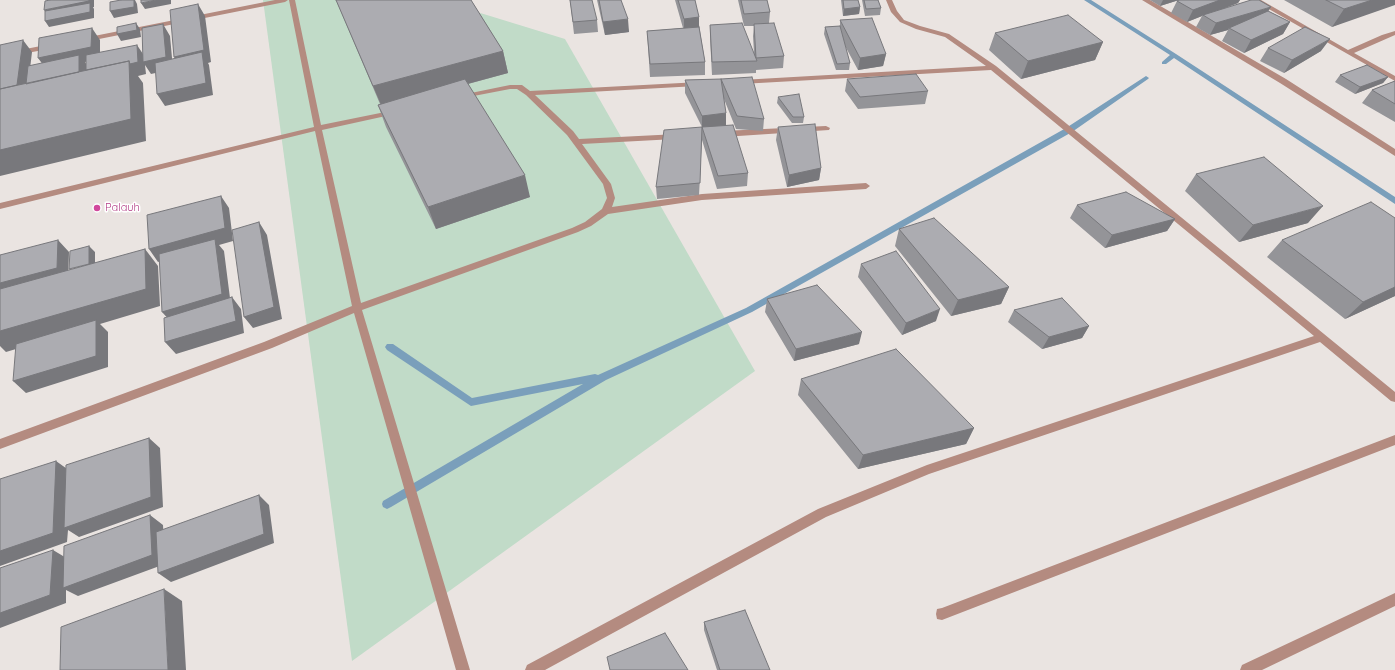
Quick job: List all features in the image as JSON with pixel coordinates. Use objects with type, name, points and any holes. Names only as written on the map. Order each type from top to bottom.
[{"type":"street","points":[[77,41],[285,0]]},
{"type":"street","points":[[292,0],[318,128],[358,308],[464,670]]},
{"type":"street","points":[[889,0],[894,12],[902,21],[918,28],[947,36],[967,48],[993,68],[1395,398]]},
{"type":"street","points":[[1145,0],[1283,81],[1395,153]]},
{"type":"street","points":[[1256,0],[1395,79]]},
{"type":"street","points":[[1349,52],[1384,36],[1395,33]]},
{"type":"street","points":[[0,56],[62,44]]},
{"type":"street","points":[[734,82],[993,68]]},
{"type":"street","points":[[529,93],[702,84]]},
{"type":"street","points":[[456,98],[510,87],[519,87],[529,93],[578,142],[607,184],[611,198],[606,211]]},
{"type":"street","points":[[0,206],[318,128],[402,110]]},
{"type":"street","points":[[717,134],[826,128]]},
{"type":"street","points":[[578,142],[686,136]]},
{"type":"street","points":[[0,444],[268,345],[358,308],[575,230],[588,224],[606,211],[702,197],[866,186]]},
{"type":"street","points":[[532,670],[822,513],[927,470],[1322,337]]},
{"type":"street","points":[[942,614],[1395,440]]},
{"type":"street","points":[[1247,670],[1395,599]]},
{"type":"green space","points":[[263,0],[438,0],[565,39],[755,371],[352,661]]},
{"type":"building","points":[[134,0],[134,7],[110,11],[110,2]]},
{"type":"building","points":[[141,0],[156,0],[141,3]]},
{"type":"building","points":[[336,0],[471,0],[503,51],[373,86]]},
{"type":"building","points":[[570,0],[592,0],[597,20],[573,22]]},
{"type":"building","points":[[599,0],[621,0],[628,19],[603,22]]},
{"type":"building","points":[[678,0],[695,0],[699,17],[684,19]]},
{"type":"building","points":[[741,0],[767,0],[770,12],[744,14]]},
{"type":"building","points":[[843,0],[858,0],[860,7],[844,9]]},
{"type":"building","points":[[864,0],[878,0],[881,8],[866,9]]},
{"type":"building","points":[[1220,0],[1193,10],[1177,1]]},
{"type":"building","points":[[1251,0],[1259,0],[1271,7],[1216,23],[1203,15]]},
{"type":"building","points":[[1326,0],[1372,0],[1344,9]]},
{"type":"building","points":[[45,1],[89,1],[44,10]]},
{"type":"building","points":[[90,3],[90,12],[45,21],[45,11]]},
{"type":"building","points":[[198,4],[204,50],[174,57],[170,10]]},
{"type":"building","points":[[1268,11],[1290,22],[1251,40],[1229,28]]},
{"type":"building","points":[[1068,15],[1103,42],[1028,61],[995,33]]},
{"type":"building","points":[[872,18],[886,54],[860,58],[840,20]]},
{"type":"building","points":[[136,23],[137,30],[117,34],[117,27]]},
{"type":"building","points":[[742,23],[757,61],[712,62],[710,25]]},
{"type":"building","points":[[774,23],[784,56],[756,58],[754,24]]},
{"type":"building","points":[[163,24],[166,57],[143,62],[142,28]]},
{"type":"building","points":[[840,26],[850,63],[837,64],[825,27]]},
{"type":"building","points":[[699,27],[705,62],[650,64],[647,31]]},
{"type":"building","points":[[1305,27],[1330,39],[1292,60],[1268,48]]},
{"type":"building","points":[[92,28],[91,47],[38,58],[39,38]]},
{"type":"building","points":[[23,40],[17,85],[0,89],[0,45]]},
{"type":"building","points":[[137,45],[138,62],[130,64],[129,61],[86,70],[86,55]]},
{"type":"building","points":[[202,52],[206,83],[157,94],[155,63]]},
{"type":"building","points":[[79,55],[79,72],[26,84],[28,66]]},
{"type":"building","points":[[129,61],[131,119],[0,150],[0,89]]},
{"type":"building","points":[[1367,65],[1388,77],[1360,87],[1340,75]]},
{"type":"building","points":[[916,74],[928,91],[860,97],[847,79]]},
{"type":"building","points":[[752,77],[764,119],[737,116],[721,79]]},
{"type":"building","points":[[465,79],[525,175],[428,207],[378,105]]},
{"type":"building","points":[[721,79],[726,113],[702,116],[685,80]]},
{"type":"building","points":[[1395,81],[1395,104],[1372,90]]},
{"type":"building","points":[[799,94],[804,117],[793,117],[778,97]]},
{"type":"building","points":[[815,124],[821,168],[789,175],[778,127]]},
{"type":"building","points":[[733,125],[748,173],[718,176],[702,127]]},
{"type":"building","points":[[702,127],[700,183],[656,187],[664,130]]},
{"type":"building","points":[[1264,157],[1323,206],[1253,225],[1196,174]]},
{"type":"building","points":[[1126,192],[1175,219],[1112,235],[1077,205]]},
{"type":"building","points":[[221,196],[225,228],[149,249],[147,215]]},
{"type":"building","points":[[1371,202],[1395,218],[1395,287],[1363,302],[1282,240]]},
{"type":"building","points":[[934,218],[1009,287],[958,300],[899,229]]},
{"type":"building","points":[[259,222],[274,307],[244,317],[232,230]]},
{"type":"building","points":[[215,239],[222,294],[162,312],[159,254]]},
{"type":"building","points":[[58,240],[57,268],[0,283],[0,255]]},
{"type":"building","points":[[89,246],[89,264],[69,269],[70,251]]},
{"type":"building","points":[[145,249],[146,289],[0,331],[0,289]]},
{"type":"building","points":[[896,251],[940,309],[906,323],[861,264]]},
{"type":"building","points":[[817,285],[862,332],[796,349],[767,299]]},
{"type":"building","points":[[232,297],[236,321],[165,342],[164,318]]},
{"type":"building","points":[[1062,298],[1089,326],[1049,337],[1014,310]]},
{"type":"building","points":[[96,320],[96,356],[13,381],[16,344]]},
{"type":"building","points":[[896,349],[974,428],[863,455],[801,379]]},
{"type":"building","points":[[149,438],[151,497],[64,528],[66,465]]},
{"type":"building","points":[[56,461],[53,533],[0,551],[0,479]]},
{"type":"building","points":[[259,495],[264,534],[158,573],[156,532]]},
{"type":"building","points":[[150,515],[152,555],[63,588],[64,546]]},
{"type":"building","points":[[53,550],[50,595],[0,613],[0,568]]},
{"type":"building","points":[[164,589],[168,670],[60,670],[61,627]]},
{"type":"building","points":[[745,610],[770,670],[720,670],[704,622]]},
{"type":"building","points":[[665,633],[688,670],[610,670],[607,657]]},
{"type":"waterway","points":[[1087,0],[1174,55]]},
{"type":"waterway","points":[[1164,63],[1174,55]]},
{"type":"waterway","points":[[1174,55],[1395,201]]},
{"type":"waterway","points":[[387,504],[603,377],[749,310],[1069,130],[1146,78]]},
{"type":"waterway","points":[[390,347],[471,402],[595,378]]},
{"type":"place","name":"Palauh","points":[[97,208]]}]
